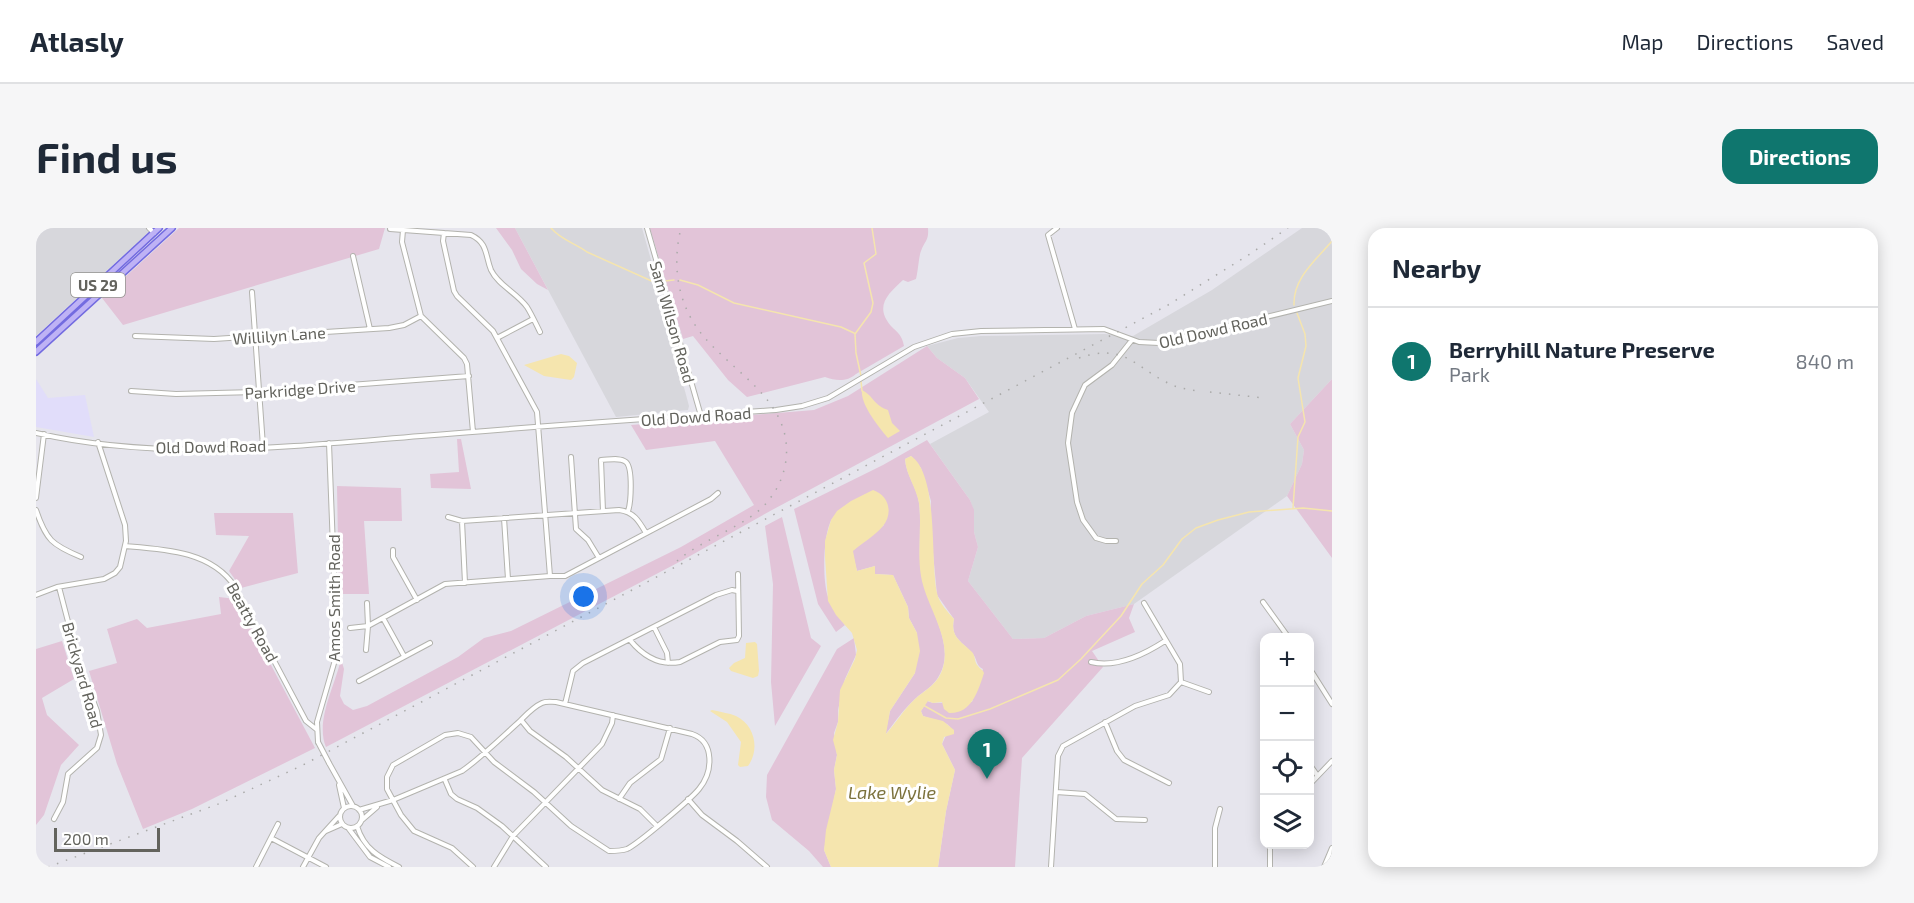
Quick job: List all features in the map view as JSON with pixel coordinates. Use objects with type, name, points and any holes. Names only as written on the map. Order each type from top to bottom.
[{"type":"main road","name":"US 29","points":[[36,342],[152,231],[159,228]]},
{"type":"main road","name":"US 29","points":[[36,352],[172,228]]},
{"type":"street","name":"Sam Wilson Road","points":[[647,228],[700,416]]},
{"type":"street","points":[[1057,228],[1048,235],[1075,329]]},
{"type":"street","points":[[390,229],[471,235],[485,247],[495,276],[526,306],[540,332]]},
{"type":"street","points":[[403,230],[402,242],[421,316],[464,358],[467,364],[473,432]]},
{"type":"street","points":[[444,233],[443,241],[454,291],[490,327],[537,412],[540,427],[550,576]]},
{"type":"street","points":[[353,256],[370,329]]},
{"type":"street","points":[[252,292],[263,446]]},
{"type":"street","name":"Old Dowd Road","points":[[36,433],[98,442],[172,448],[263,446],[700,416],[802,406],[828,398],[918,344],[952,334],[1104,329],[1149,344],[1332,301]]},
{"type":"street","name":"Willilyn Lane","points":[[135,336],[185,339],[255,337],[370,329],[404,325],[421,316]]},
{"type":"street","points":[[497,338],[533,319]]},
{"type":"street","points":[[1116,541],[1106,542],[1096,538],[1083,520],[1077,502],[1068,443],[1072,413],[1085,385],[1112,365],[1132,340]]},
{"type":"street","name":"Parkridge Drive","points":[[131,392],[205,394],[259,392],[469,376]]},
{"type":"street","points":[[36,498],[44,434]]},
{"type":"street","points":[[36,595],[57,586],[59,588],[100,580],[110,576],[120,567],[125,546],[124,519],[98,442]]},
{"type":"street","name":"Amos Smith Road","points":[[329,443],[337,653],[316,729],[318,742],[353,806]]},
{"type":"street","points":[[571,457],[576,529],[588,540],[599,558]]},
{"type":"street","points":[[603,511],[601,460],[619,460],[626,462],[629,467],[631,503],[628,511]]},
{"type":"street","points":[[350,628],[368,626],[446,584],[565,576],[711,499],[718,493]]},
{"type":"street","points":[[36,510],[49,539],[59,548],[81,557]]},
{"type":"street","points":[[448,517],[462,521],[546,514],[628,511],[636,516],[646,533]]},
{"type":"street","points":[[504,518],[508,579]]},
{"type":"street","points":[[462,521],[465,583]]},
{"type":"street","name":"Beatty Road","points":[[125,546],[172,550],[207,563],[225,574],[245,605],[306,721],[316,729]]},
{"type":"street","points":[[393,550],[393,557],[417,600]]},
{"type":"street","points":[[630,640],[643,655],[668,663],[680,662],[720,642],[737,640],[740,636],[738,574]]},
{"type":"street","name":"Brickyard Road","points":[[54,819],[63,802],[68,774],[97,748],[101,735],[97,711],[78,660],[59,588]]},
{"type":"street","points":[[565,704],[576,667],[724,592],[737,591]]},
{"type":"street","points":[[1263,602],[1285,633]]},
{"type":"street","points":[[366,650],[367,603]]},
{"type":"street","points":[[1052,867],[1060,749],[1069,741],[1135,706],[1169,695],[1181,682],[1180,664],[1144,603]]},
{"type":"street","points":[[383,618],[404,656]]},
{"type":"street","points":[[654,627],[667,653],[668,663]]},
{"type":"street","points":[[1091,662],[1100,664],[1114,662],[1146,652],[1165,641]]},
{"type":"street","points":[[359,681],[430,643]]},
{"type":"street","points":[[1314,675],[1332,704]]},
{"type":"street","points":[[1181,682],[1209,692]]},
{"type":"street","points":[[359,810],[380,805],[393,800],[445,780],[462,771],[485,752],[521,720],[542,703],[565,704],[697,735],[709,750],[710,762],[702,784],[688,799],[631,847],[616,852],[609,850],[572,826],[494,762],[485,752],[465,734],[445,735],[398,761],[391,768],[386,780],[387,789],[393,800],[408,824],[414,831],[452,848],[473,867]]},
{"type":"street","points":[[494,867],[513,836],[602,744],[614,715]]},
{"type":"street","points":[[521,720],[530,731],[578,767],[606,794],[640,809],[656,825]]},
{"type":"street","points":[[1105,722],[1117,751],[1124,760],[1169,783]]},
{"type":"street","points":[[619,799],[630,783],[661,759],[670,728]]},
{"type":"street","points":[[1314,778],[1332,761]]},
{"type":"street","points":[[1314,771],[1317,775]]},
{"type":"street","points":[[445,780],[449,790],[457,799],[477,808],[513,836],[546,867]]},
{"type":"street","name":"Amos Smith Road","points":[[338,781],[344,808]]},
{"type":"street","points":[[1056,792],[1085,794],[1116,819],[1145,820]]},
{"type":"street","points":[[688,799],[702,815],[736,840],[766,867]]},
{"type":"street","points":[[348,828],[357,826],[369,812],[380,805]]},
{"type":"street","points":[[303,867],[323,833],[344,808],[353,806],[359,810],[361,820]]},
{"type":"street","points":[[1215,867],[1215,828],[1220,809]]},
{"type":"street","points":[[339,816],[342,824],[348,828],[370,857],[389,867]]},
{"type":"street","points":[[256,867],[278,824]]},
{"type":"street","points":[[323,833],[342,824]]},
{"type":"street","points":[[357,826],[362,839],[371,851],[379,858],[399,867]]},
{"type":"street","points":[[271,838],[326,867]]},
{"type":"street","points":[[1324,867],[1332,848]]},
{"type":"street","points":[[1270,849],[1270,867]]},
{"type":"shaded area","points":[[36,228],[153,228],[36,336]]},
{"type":"shaded area","points":[[179,228],[385,228],[379,249],[123,325],[102,298]]},
{"type":"shaded area","points":[[496,228],[515,228],[548,290],[537,284],[521,269],[512,250]]},
{"type":"shaded area","points":[[515,228],[642,228],[659,288],[657,289],[685,379],[682,380],[688,410],[616,417]]},
{"type":"shaded area","points":[[650,228],[928,228],[927,238],[920,253],[916,279],[908,282],[903,280],[888,295],[883,306],[886,319],[901,337],[904,346],[845,380],[825,377],[747,397],[728,380],[693,336],[683,339]]},
{"type":"shaded area","points":[[1302,228],[1332,228],[1332,379],[1290,424],[1304,450],[1302,464],[1287,496],[1134,604],[1086,616],[1044,638],[1013,639],[968,581],[978,547],[974,532],[973,509],[970,500],[930,444],[989,412],[965,378],[937,358],[927,346],[958,338],[981,336],[1105,334],[1133,336],[1212,290]]},
{"type":"shaded area","points":[[927,346],[937,358],[965,378],[979,399],[683,560],[326,747],[323,737],[324,715],[341,659],[344,669],[340,696],[344,704],[353,710],[367,706],[458,657],[484,638],[511,631],[681,547],[754,505],[715,441],[646,450],[631,425],[814,410],[848,396]]},
{"type":"shaded area","points":[[36,379],[48,398],[85,395],[94,437],[36,427]]},
{"type":"shaded area","points":[[1332,379],[1332,558],[1287,496],[1302,464],[1304,450],[1290,424]]},
{"type":"shaded area","points":[[457,439],[461,439],[471,489],[431,488],[430,474],[459,472]]},
{"type":"shaded area","points":[[927,440],[970,500],[974,510],[974,532],[978,547],[968,581],[1013,639],[1044,638],[1086,616],[1134,604],[1129,618],[1135,632],[1092,651],[1103,667],[1022,758],[1015,867],[938,867],[955,770],[942,744],[950,727],[923,716],[921,711],[927,701],[933,703],[972,702],[983,669],[974,655],[955,635],[954,619],[937,595],[930,521],[931,501],[921,468],[911,456],[905,459],[919,503],[922,577],[943,638],[944,662],[934,683],[910,704],[885,735],[890,711],[915,673],[917,633],[893,575],[875,574],[875,566],[857,571],[852,551],[884,525],[866,494],[848,504],[832,519],[824,557],[828,597],[835,612],[845,625],[836,632],[818,604],[794,509],[883,465]]},
{"type":"shaded area","points":[[337,486],[401,488],[402,521],[364,521],[369,594],[339,594]]},
{"type":"shaded area","points":[[214,513],[293,513],[298,573],[241,588],[229,571],[249,536],[216,535]]},
{"type":"shaded area","points":[[782,517],[811,638],[821,646],[775,726],[771,682],[773,584],[765,526]]},
{"type":"shaded area","points":[[219,597],[236,599],[315,748],[192,809],[143,829],[117,764],[89,671],[117,663],[107,629],[137,619],[147,628],[221,614]]},
{"type":"shaded area","points":[[854,638],[856,655],[845,679],[834,733],[837,755],[834,770],[836,789],[824,850],[831,867],[823,867],[809,851],[772,820],[766,797],[767,775],[837,649]]},
{"type":"shaded area","points":[[62,641],[74,679],[42,698],[47,715],[79,745],[61,765],[44,815],[36,825],[36,649]]},
{"type":"water","points":[[561,354],[569,356],[577,363],[574,377],[571,380],[544,376],[524,365]]},
{"type":"water","points":[[862,390],[879,406],[888,410],[892,423],[900,431],[888,438],[867,408]]},
{"type":"water","name":"Lake Wylie","points":[[911,456],[920,466],[930,499],[938,597],[954,619],[955,634],[972,652],[984,673],[976,694],[963,710],[949,713],[944,709],[942,702],[928,701],[921,711],[923,716],[943,721],[954,730],[954,734],[944,737],[942,744],[955,770],[938,867],[831,867],[824,850],[826,830],[836,789],[834,770],[837,755],[833,740],[838,722],[840,690],[857,650],[852,633],[836,615],[828,601],[825,541],[831,520],[837,511],[873,490],[886,500],[889,510],[886,521],[880,529],[853,551],[857,571],[875,566],[875,574],[893,575],[908,607],[909,618],[917,633],[920,651],[915,673],[890,711],[886,734],[911,703],[936,681],[944,661],[942,636],[921,576],[919,503],[905,459]]},
{"type":"water","points":[[755,642],[757,644],[758,676],[753,678],[731,671],[729,668],[734,663],[745,658],[746,643]]},
{"type":"water","points":[[710,711],[736,716],[748,725],[754,738],[754,753],[748,766],[738,765],[741,742],[727,722]]},
{"type":"waterway","points":[[551,228],[559,236],[587,252],[656,283]]},
{"type":"waterway","points":[[861,376],[855,334],[871,312],[873,303],[864,263],[876,254],[872,228]]},
{"type":"waterway","points":[[1294,305],[1297,286],[1301,278],[1332,241]]},
{"type":"waterway","points":[[665,281],[674,280]]},
{"type":"waterway","points":[[680,280],[698,285],[734,303],[841,327],[854,333]]},
{"type":"waterway","points":[[1293,508],[1298,437],[1305,422],[1298,378],[1306,346],[1305,334],[1297,313]]},
{"type":"waterway","points":[[861,381],[862,391]]},
{"type":"waterway","points":[[923,705],[946,718],[958,719],[990,709],[1058,680],[1121,616],[1142,584],[1163,565],[1182,539],[1196,528],[1249,512],[1303,508],[1332,511]]},
{"type":"railway","points":[[677,561],[760,510],[778,487],[786,460],[786,439],[780,420],[770,404],[758,389],[713,347],[700,332],[686,308],[678,282],[677,269],[681,228]]},
{"type":"railway","points":[[48,867],[221,803],[303,765],[1168,305],[1288,228]]},
{"type":"railway","points":[[1079,358],[1094,354],[1117,355],[1127,358],[1170,384],[1198,391]]},
{"type":"railway","points":[[1210,392],[1264,398]]},
{"type":"place","name":"Berryhill Nature Preserve","points":[[987,779]]}]
